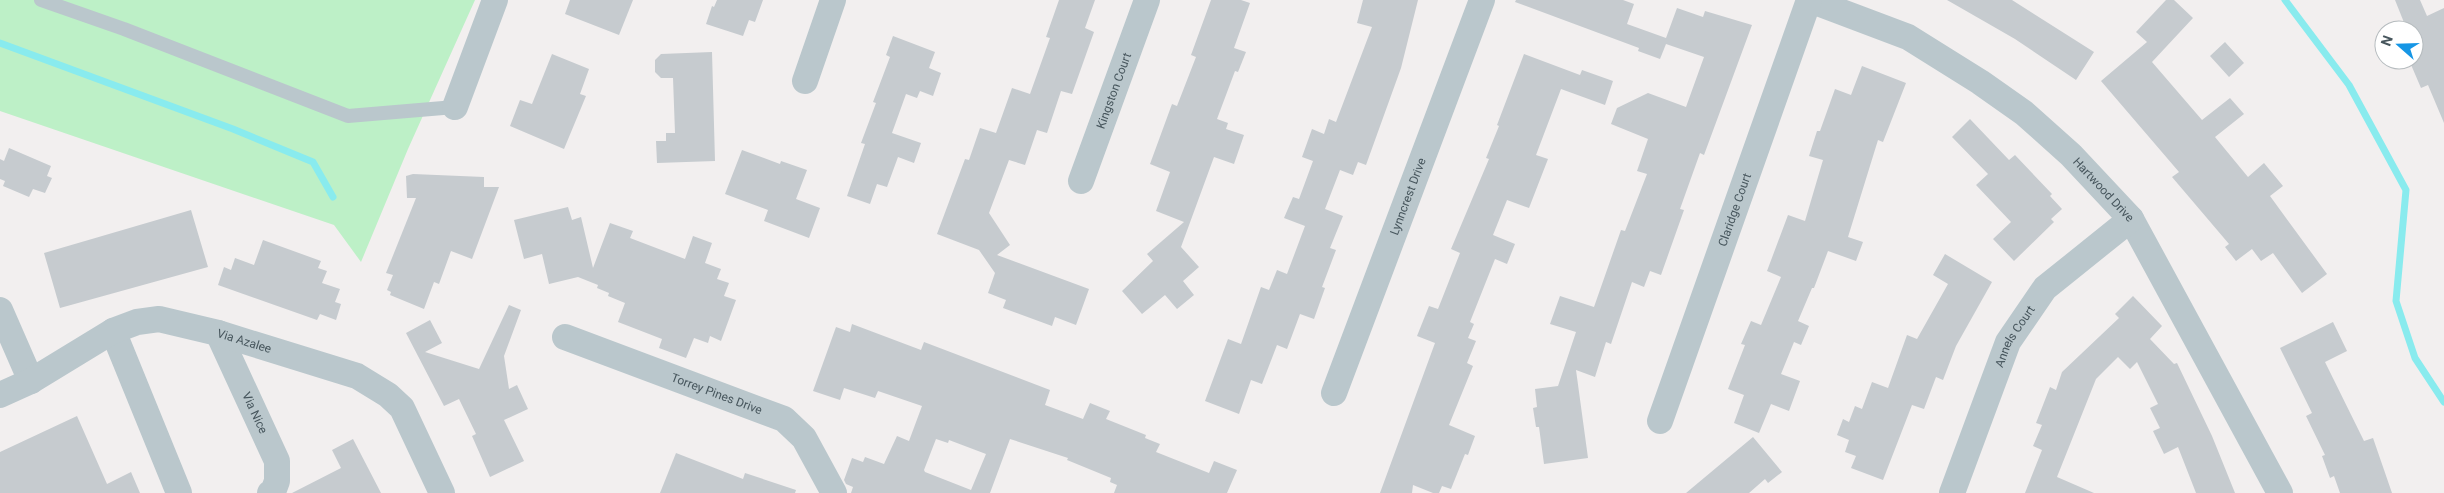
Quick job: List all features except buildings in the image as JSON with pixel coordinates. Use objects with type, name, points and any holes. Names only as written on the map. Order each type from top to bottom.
[{"type":"street","points":[[454,107],[495,0]]},
{"type":"street","points":[[805,81],[834,0]]},
{"type":"street","name":"Kingston Court","points":[[1081,181],[1147,0]]},
{"type":"street","name":"Lynncrest Drive","points":[[1334,393],[1482,0]]},
{"type":"street","name":"Hartwood Drive","points":[[1810,0],[1908,37],[1980,82],[2024,113],[2070,155],[2131,219],[2280,493]]},
{"type":"street","name":"Claridge Court","points":[[1660,421],[1810,0]]},
{"type":"street","name":"Annels Court","points":[[1952,493],[2008,342],[2044,288],[2131,219]]},
{"type":"street","points":[[0,310],[31,381]]},
{"type":"street","name":"Via Azalee","points":[[0,395],[31,381],[113,331],[137,322],[159,319],[218,333],[357,376],[388,395],[402,408],[442,493]]},
{"type":"street","points":[[113,331],[179,493]]},
{"type":"street","name":"Via Nice","points":[[218,333],[277,462],[277,481],[273,492],[270,493]]},
{"type":"street","name":"Torrey Pines Drive","points":[[565,337],[784,419],[804,438],[834,493]]},
{"type":"lane","points":[[41,0],[124,29],[348,116],[454,107]]},
{"type":"green space","points":[[0,0],[475,0],[408,149],[361,262],[334,225],[0,111]]},
{"type":"waterway","points":[[2285,0],[2349,85],[2406,190],[2396,301],[2415,358],[2444,402]]},
{"type":"waterway","points":[[0,43],[233,129],[313,162],[333,197]]}]
